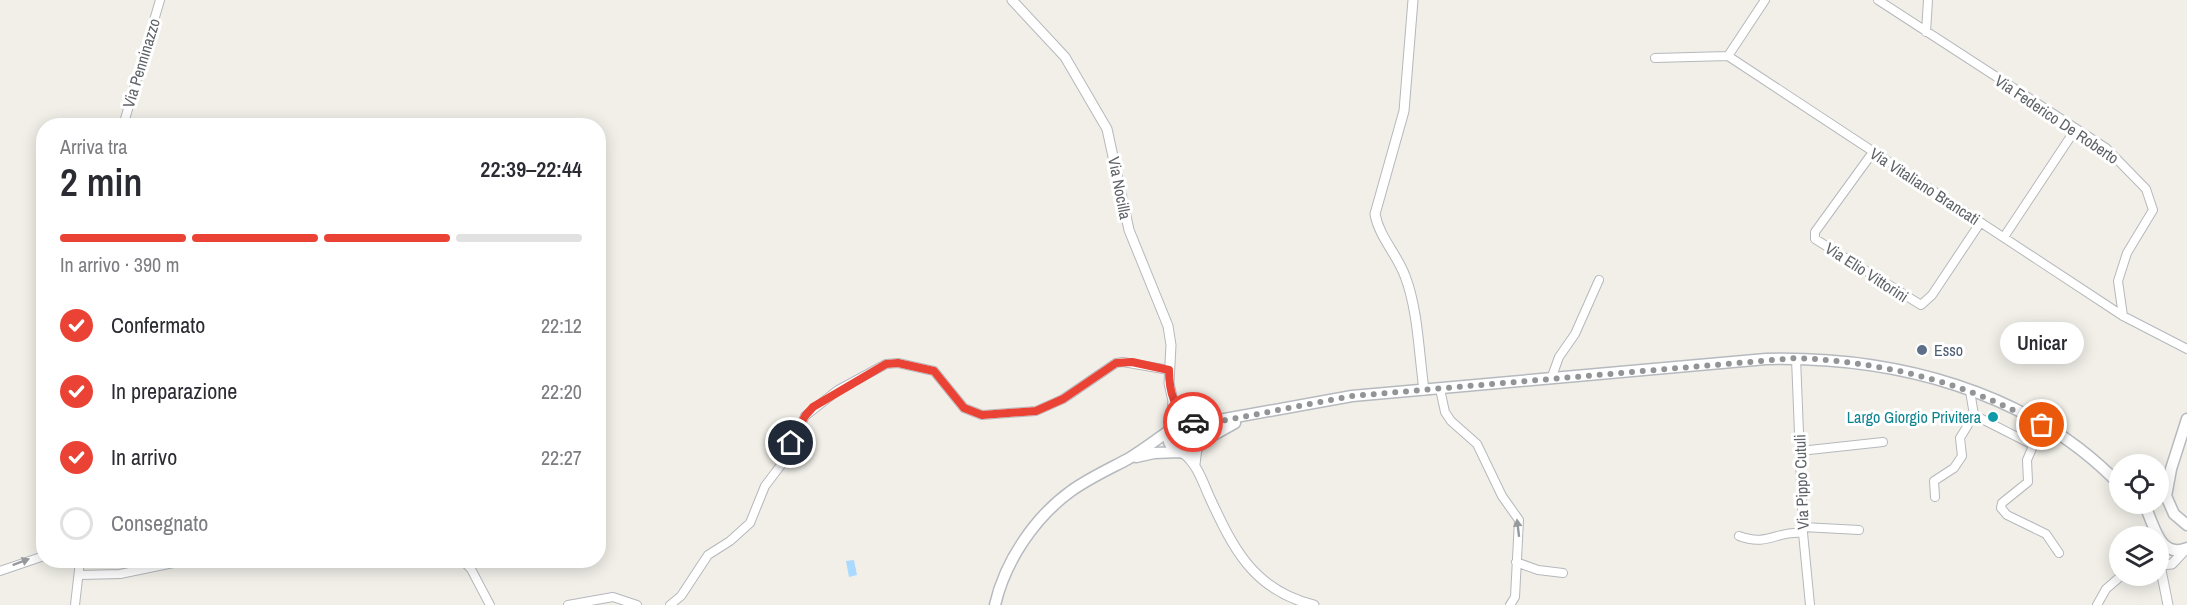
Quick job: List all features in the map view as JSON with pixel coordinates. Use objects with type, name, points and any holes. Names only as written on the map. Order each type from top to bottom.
[{"type":"main road","points":[[995,605],[1010,564],[1026,538],[1048,512],[1071,491],[1126,459],[1181,420],[1193,422],[1352,396],[1796,358],[1834,360],[1918,374],[1970,391],[2042,425],[2109,471]]},
{"type":"main road","points":[[1126,459],[1154,453],[1182,452],[1199,445],[1223,428],[1264,412]]},
{"type":"main road","points":[[2169,480],[2187,419]]},
{"type":"main road","points":[[1193,422],[1201,429],[1199,445]]},
{"type":"main road","points":[[1170,429],[1169,440],[1182,452]]},
{"type":"main road","points":[[2105,469],[2109,473]]},
{"type":"main road","points":[[2169,503],[2174,514],[2187,525]]},
{"type":"main road","points":[[2169,549],[2175,551],[2186,548]]},
{"type":"street","name":"Via Penninazzo","points":[[125,118],[160,0]]},
{"type":"street","name":"Via Nocilla","points":[[1011,0],[1065,57],[1107,129],[1129,230],[1168,326],[1171,345],[1169,370],[1173,401],[1170,429]]},
{"type":"street","points":[[1413,0],[1404,111],[1375,214],[1377,225],[1398,259],[1408,285],[1424,390]]},
{"type":"street","points":[[1655,58],[1728,56],[1765,0]]},
{"type":"street","name":"Via Federico De Roberto","points":[[1878,0],[2121,161],[2146,189],[2153,210],[2127,253],[2118,281],[2123,316]]},
{"type":"street","points":[[1926,32],[1928,0]]},
{"type":"street","name":"Via Vitaliano Brancati","points":[[1728,56],[2123,316],[2187,349]]},
{"type":"street","points":[[2004,237],[2075,130]]},
{"type":"street","name":"Via Elio Vittorini","points":[[1873,152],[1815,232],[1815,238],[1921,305],[1932,295],[1980,223]]},
{"type":"street","points":[[1551,379],[1559,357],[1575,334],[1599,280]]},
{"type":"street","name":"Via Pippo Cutuli","points":[[1796,358],[1803,530],[1810,605]]},
{"type":"street","points":[[670,605],[681,596],[708,555],[730,541],[750,523],[765,486],[784,461],[805,416],[838,390],[886,364],[898,363],[934,371],[964,408],[982,415],[1036,411],[1063,399],[1116,363],[1132,362],[1169,370]]},
{"type":"street","points":[[1440,389],[1445,412],[1451,421],[1477,444],[1502,496],[1519,520],[1515,597],[1510,605]]},
{"type":"street","points":[[1935,497],[1934,481],[1954,468],[1962,456],[1960,438],[1974,415],[1970,391]]},
{"type":"street","points":[[1173,401],[1193,422]]},
{"type":"street","points":[[1974,415],[2033,445]]},
{"type":"street","points":[[2042,425],[2027,460],[2028,482],[2002,503],[2001,508],[2007,516],[2046,534],[2059,553]]},
{"type":"street","points":[[1800,451],[1883,442]]},
{"type":"street","points":[[1195,464],[1199,445]]},
{"type":"street","points":[[1182,452],[1195,464],[1233,546],[1245,563],[1286,597],[1314,605]]},
{"type":"street","points":[[1739,536],[1753,542],[1803,530],[1859,530]]},
{"type":"street","points":[[2168,605],[2167,588],[2172,564],[2186,548]]},
{"type":"street","points":[[0,571],[36,559]]},
{"type":"street","points":[[1516,562],[1538,570],[1563,573]]},
{"type":"street","points":[[75,605],[80,568]]},
{"type":"street","points":[[79,575],[120,574],[149,568]]},
{"type":"street","points":[[470,568],[490,605]]},
{"type":"street","points":[[2097,605],[2109,586]]},
{"type":"street","points":[[568,605],[613,597],[637,605]]},
{"type":"green space","points":[[1185,424],[1193,427],[1196,435],[1193,443],[1185,446],[1177,443],[1174,435],[1177,427]]},
{"type":"water","points":[[854,560],[857,575],[849,577],[846,561]]},
{"type":"way so far","points":[[1193,422],[1205,424],[1352,396],[1796,358],[1834,360],[1918,374],[1987,397],[2042,425]]},
{"type":"place","name":"Esso","points":[[1922,350]]},
{"type":"place","name":"Largo Giorgio Privitera","points":[[1993,417]]},
{"type":"place","name":"Unicar","points":[[2042,425]]},
{"type":"route","points":[[791,443],[805,416],[813,407],[838,390],[886,364],[898,363],[934,371],[964,408],[982,415],[1036,411],[1063,399],[1116,363],[1132,362],[1169,370],[1173,401],[1179,411],[1193,422]]}]
